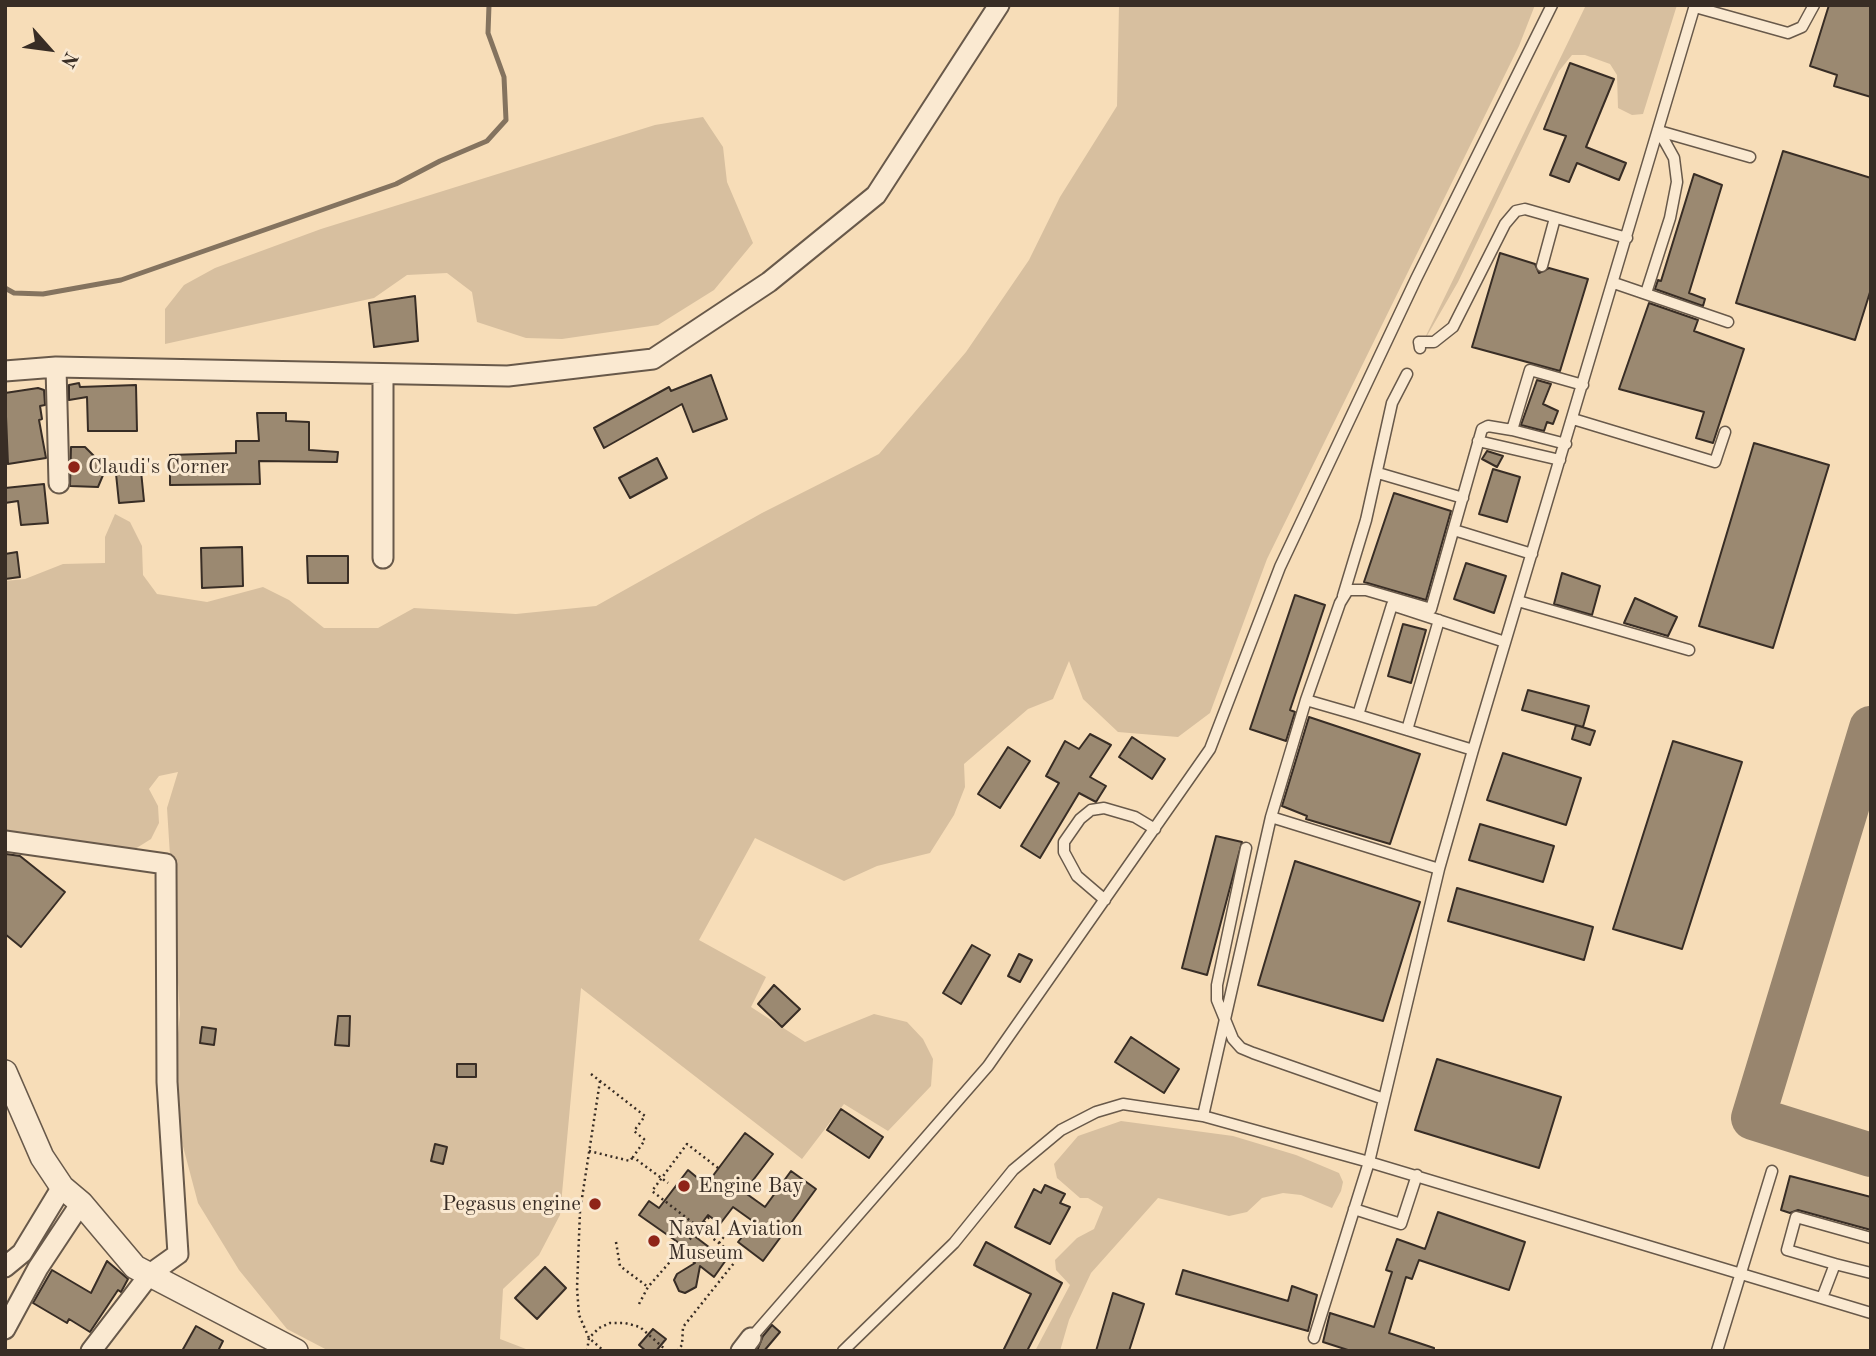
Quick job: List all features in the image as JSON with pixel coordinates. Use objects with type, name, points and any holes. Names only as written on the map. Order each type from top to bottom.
[{"type":"street","points":[[5,371],[56,367],[508,376],[653,359],[769,282],[876,195],[999,5]]},
{"type":"street","points":[[56,367],[59,483]]},
{"type":"street","points":[[383,374],[383,558]]},
{"type":"street","points":[[5,841],[166,864],[167,1082],[178,1254],[150,1275],[91,1351]]},
{"type":"street","points":[[5,1072],[42,1157],[62,1187],[81,1203],[135,1267],[296,1351]]},
{"type":"street","points":[[5,1267],[22,1252],[62,1187]]},
{"type":"street","points":[[5,1329],[38,1268],[81,1203]]},
{"type":"lane","points":[[746,1345],[988,1066],[1210,750],[1286,554],[1416,279],[1552,5]]},
{"type":"lane","points":[[1314,1338],[1369,1162],[1439,869],[1473,750],[1695,6],[1788,33],[1802,27],[1814,5]]},
{"type":"lane","points":[[1658,131],[1750,157]]},
{"type":"lane","points":[[1646,293],[1670,218],[1677,182],[1674,158],[1658,131]]},
{"type":"lane","points":[[1420,348],[1419,342],[1434,342],[1445,336],[1453,327],[1505,224],[1516,211],[1525,209],[1627,238]]},
{"type":"lane","points":[[1542,266],[1555,218]]},
{"type":"lane","points":[[1614,283],[1728,322]]},
{"type":"lane","points":[[1512,430],[1530,370],[1583,385]]},
{"type":"lane","points":[[1203,1116],[1270,817],[1306,701],[1343,596],[1378,473],[1392,403],[1407,374]]},
{"type":"lane","points":[[1573,419],[1715,462],[1725,432]]},
{"type":"lane","points":[[1343,596],[1353,588],[1431,609],[1478,441],[1485,426],[1566,444]]},
{"type":"lane","points":[[1478,441],[1560,460]]},
{"type":"lane","points":[[1378,473],[1463,498]]},
{"type":"lane","points":[[1454,530],[1532,554]]},
{"type":"lane","points":[[1518,601],[1689,650]]},
{"type":"lane","points":[[1358,715],[1392,604],[1506,642]]},
{"type":"lane","points":[[1407,730],[1439,620]]},
{"type":"lane","points":[[1306,701],[1473,750]]},
{"type":"lane","points":[[1105,900],[1077,876],[1064,852],[1064,842],[1080,819],[1091,810],[1104,808],[1135,817],[1155,829]]},
{"type":"lane","points":[[1270,817],[1439,869]]},
{"type":"lane","points":[[1246,848],[1219,969],[1217,1000],[1233,1039],[1241,1048],[1384,1099]]},
{"type":"lane","points":[[843,1351],[954,1243],[1013,1170],[1061,1129],[1096,1112],[1123,1104],[1203,1116],[1417,1175],[1871,1313]]},
{"type":"lane","points":[[1717,1351],[1772,1171]]},
{"type":"lane","points":[[1354,1209],[1401,1224],[1417,1175]]},
{"type":"lane","points":[[1871,1238],[1796,1217],[1787,1250],[1871,1273]]},
{"type":"lane","points":[[1822,1298],[1835,1264]]},
{"type":"path","points":[[589,1151],[630,1161],[645,1140],[634,1131],[645,1116],[591,1074]]},
{"type":"path","points":[[600,1081],[580,1211],[577,1288],[579,1315],[589,1338],[604,1351]]},
{"type":"path","points":[[677,1351],[681,1345],[683,1327],[738,1258],[652,1191],[687,1144],[718,1168]]},
{"type":"path","points":[[634,1157],[668,1183]]},
{"type":"path","points":[[639,1304],[648,1287],[710,1216]]},
{"type":"path","points":[[719,1243],[738,1218]]},
{"type":"path","points":[[616,1242],[620,1266],[648,1287]]},
{"type":"path","points":[[587,1351],[589,1338],[610,1323],[640,1327],[667,1351]]},
{"type":"shaded area","points":[[1119,5],[1535,5],[1519,46],[1267,559],[1210,713],[1178,737],[1118,732],[1083,699],[1069,661],[1053,699],[1028,709],[964,764],[965,787],[954,815],[930,853],[877,866],[844,881],[755,838],[699,940],[766,977],[751,1007],[805,1042],[874,1014],[907,1022],[923,1039],[933,1059],[931,1086],[888,1131],[844,1104],[802,1159],[581,988],[560,1215],[539,1255],[503,1289],[500,1339],[526,1349],[576,1351],[329,1351],[287,1329],[239,1270],[198,1203],[171,1101],[180,1014],[167,808],[178,772],[159,776],[149,789],[158,806],[159,823],[151,839],[135,849],[5,834],[5,581],[25,579],[63,564],[105,563],[105,537],[115,514],[130,522],[142,546],[143,575],[157,594],[207,602],[263,587],[289,600],[324,628],[378,628],[414,608],[516,614],[596,606],[762,513],[879,454],[966,352],[1029,260],[1060,197],[1117,106]]},
{"type":"shaded area","points":[[1586,5],[1677,5],[1643,114],[1632,115],[1618,108],[1617,75],[1610,64],[1585,55],[1572,55],[1559,71],[1458,282],[1420,348]]},
{"type":"shaded area","points":[[703,117],[723,147],[727,182],[753,243],[714,290],[658,325],[562,339],[526,338],[477,322],[472,292],[447,273],[407,275],[374,298],[165,344],[165,309],[184,285],[215,268],[321,229],[655,125]]},
{"type":"shaded area","points":[[1121,1121],[1233,1136],[1296,1155],[1339,1173],[1343,1182],[1341,1191],[1332,1208],[1301,1195],[1283,1193],[1262,1198],[1247,1212],[1229,1216],[1158,1198],[1091,1273],[1069,1320],[1060,1351],[1035,1351],[1070,1285],[1056,1270],[1055,1260],[1077,1238],[1094,1229],[1103,1207],[1088,1198],[1080,1198],[1057,1178],[1054,1164],[1078,1136]]},
{"type":"building","points":[[1829,5],[1871,5],[1871,97],[1834,86],[1837,75],[1810,66]]},
{"type":"building","points":[[1570,63],[1614,79],[1586,147],[1626,163],[1619,180],[1577,163],[1569,182],[1550,175],[1566,136],[1544,129]]},
{"type":"building","points":[[1783,151],[1871,178],[1871,289],[1855,340],[1736,303]]},
{"type":"building","points":[[1694,174],[1722,185],[1689,293],[1705,299],[1703,306],[1655,289],[1658,280],[1661,281]]},
{"type":"building","points":[[1500,253],[1535,264],[1539,273],[1549,268],[1588,279],[1560,371],[1472,347]]},
{"type":"building","points":[[415,296],[418,341],[374,347],[369,303]]},
{"type":"building","points":[[1649,303],[1698,320],[1694,331],[1744,349],[1713,443],[1696,438],[1704,412],[1619,389]]},
{"type":"building","points":[[711,375],[727,419],[693,432],[682,404],[604,448],[594,428],[669,387],[671,391]]},
{"type":"building","points":[[1537,380],[1551,384],[1543,404],[1558,411],[1553,424],[1547,422],[1544,431],[1521,425]]},
{"type":"building","points":[[79,383],[80,387],[136,385],[137,431],[88,431],[87,397],[69,400],[69,385]]},
{"type":"building","points":[[38,388],[44,390],[45,405],[40,406],[42,419],[39,420],[46,458],[8,464],[5,393]]},
{"type":"building","points":[[257,413],[286,413],[286,421],[309,422],[309,450],[338,452],[337,462],[259,461],[260,484],[170,485],[170,455],[236,453],[236,441],[259,441]]},
{"type":"building","points":[[1754,443],[1829,465],[1773,648],[1699,626]]},
{"type":"building","points":[[71,447],[85,447],[106,468],[98,487],[70,486]]},
{"type":"building","points":[[1487,451],[1503,456],[1497,467],[1482,459]]},
{"type":"building","points":[[657,458],[667,478],[630,498],[619,478]]},
{"type":"building","points":[[140,461],[144,501],[119,503],[115,464]]},
{"type":"building","points":[[1493,469],[1520,477],[1507,522],[1479,514]]},
{"type":"building","points":[[44,484],[48,523],[21,525],[18,501],[5,503],[5,488]]},
{"type":"building","points":[[1394,493],[1451,511],[1426,600],[1364,582]]},
{"type":"building","points":[[242,547],[243,586],[202,588],[201,548]]},
{"type":"building","points":[[17,552],[20,577],[5,579],[5,554]]},
{"type":"building","points":[[307,556],[348,556],[348,583],[308,583]]},
{"type":"building","points":[[1466,563],[1506,576],[1494,613],[1454,599]]},
{"type":"building","points":[[1562,573],[1600,586],[1592,615],[1554,604]]},
{"type":"building","points":[[1295,595],[1325,605],[1290,710],[1295,712],[1286,741],[1250,729]]},
{"type":"building","points":[[1635,598],[1677,617],[1668,636],[1624,623]]},
{"type":"building","points":[[1403,624],[1426,630],[1411,683],[1388,676]]},
{"type":"building","points":[[1528,690],[1589,706],[1583,727],[1522,710]]},
{"type":"building","points":[[1309,717],[1420,754],[1390,844],[1306,819],[1307,816],[1282,806]]},
{"type":"building","points":[[1576,725],[1595,731],[1590,745],[1572,739]]},
{"type":"building","points":[[1090,734],[1111,745],[1090,777],[1106,786],[1096,802],[1079,793],[1040,858],[1021,846],[1059,783],[1046,776],[1065,741],[1079,749]]},
{"type":"building","points":[[1132,737],[1165,759],[1152,779],[1119,757]]},
{"type":"building","points":[[1673,741],[1742,762],[1682,949],[1613,929]]},
{"type":"building","points":[[1008,747],[1030,761],[1000,808],[978,794]]},
{"type":"building","points":[[1503,753],[1581,778],[1566,825],[1487,800]]},
{"type":"building","points":[[1480,824],[1554,846],[1543,882],[1469,860]]},
{"type":"building","points":[[1216,836],[1242,842],[1207,975],[1182,968]]},
{"type":"building","points":[[6,854],[20,856],[65,892],[21,947],[5,934]]},
{"type":"building","points":[[1295,861],[1420,902],[1383,1021],[1258,985]]},
{"type":"building","points":[[1457,888],[1593,927],[1584,960],[1448,921]]},
{"type":"building","points":[[972,945],[990,955],[961,1004],[943,993]]},
{"type":"building","points":[[1019,954],[1032,960],[1020,982],[1008,976]]},
{"type":"building","points":[[774,985],[800,1009],[782,1027],[758,1004]]},
{"type":"building","points":[[338,1016],[350,1016],[349,1046],[335,1045]]},
{"type":"building","points":[[202,1027],[216,1029],[214,1045],[200,1043]]},
{"type":"building","points":[[1131,1037],[1179,1069],[1164,1093],[1115,1062]]},
{"type":"building","points":[[1437,1059],[1561,1097],[1539,1168],[1415,1130]]},
{"type":"building","points":[[457,1064],[476,1064],[476,1077],[457,1077]]},
{"type":"building","points":[[841,1109],[883,1137],[869,1158],[827,1130]]},
{"type":"building","points":[[745,1133],[773,1154],[744,1192],[765,1207],[791,1171],[816,1189],[763,1261],[738,1242],[754,1222],[733,1207],[720,1224],[708,1215],[693,1235],[726,1260],[714,1277],[700,1266],[696,1287],[685,1293],[679,1291],[674,1280],[677,1274],[695,1263],[685,1255],[689,1250],[639,1215],[649,1201],[659,1208],[688,1170],[706,1185]]},
{"type":"building","points":[[435,1144],[447,1147],[443,1164],[431,1161]]},
{"type":"building","points":[[1790,1176],[1871,1197],[1871,1230],[1798,1210],[1790,1213],[1781,1210]]},
{"type":"building","points":[[1045,1185],[1065,1194],[1060,1203],[1070,1207],[1050,1244],[1015,1227],[1034,1189],[1041,1193]]},
{"type":"building","points":[[1438,1212],[1525,1242],[1509,1290],[1419,1260],[1412,1279],[1406,1277],[1389,1333],[1434,1348],[1434,1351],[1351,1351],[1323,1342],[1330,1313],[1374,1327],[1392,1272],[1386,1270],[1397,1239],[1425,1249]]},
{"type":"building","points":[[986,1242],[1062,1283],[1027,1351],[1003,1351],[1031,1294],[974,1265]]},
{"type":"building","points":[[107,1261],[128,1279],[90,1332],[69,1319],[67,1323],[33,1303],[52,1270],[91,1293]]},
{"type":"building","points":[[545,1267],[566,1288],[537,1319],[515,1298]]},
{"type":"building","points":[[1183,1270],[1288,1301],[1292,1286],[1317,1295],[1308,1331],[1176,1294]]},
{"type":"building","points":[[1113,1293],[1144,1304],[1129,1351],[1096,1351]]},
{"type":"building","points":[[772,1325],[780,1332],[764,1351],[757,1351],[763,1336]]},
{"type":"building","points":[[196,1326],[223,1341],[218,1351],[182,1351]]},
{"type":"building","points":[[653,1329],[666,1339],[656,1351],[646,1351],[639,1345]]},
{"type":"waterway","points":[[5,288],[14,293],[43,294],[121,280],[396,184],[487,141],[506,120],[504,77],[488,33],[489,5]]},
{"type":"taxiway","points":[[1871,728],[1753,1118],[1871,1155]]},
{"type":"place","name":"Claudi's Corner","points":[[74,467]]},
{"type":"place","name":"Engine Bay","points":[[684,1186]]},
{"type":"place","name":"Pegasus engine","points":[[595,1204]]},
{"type":"place","name":"Naval Aviation Museum","points":[[654,1241]]}]
